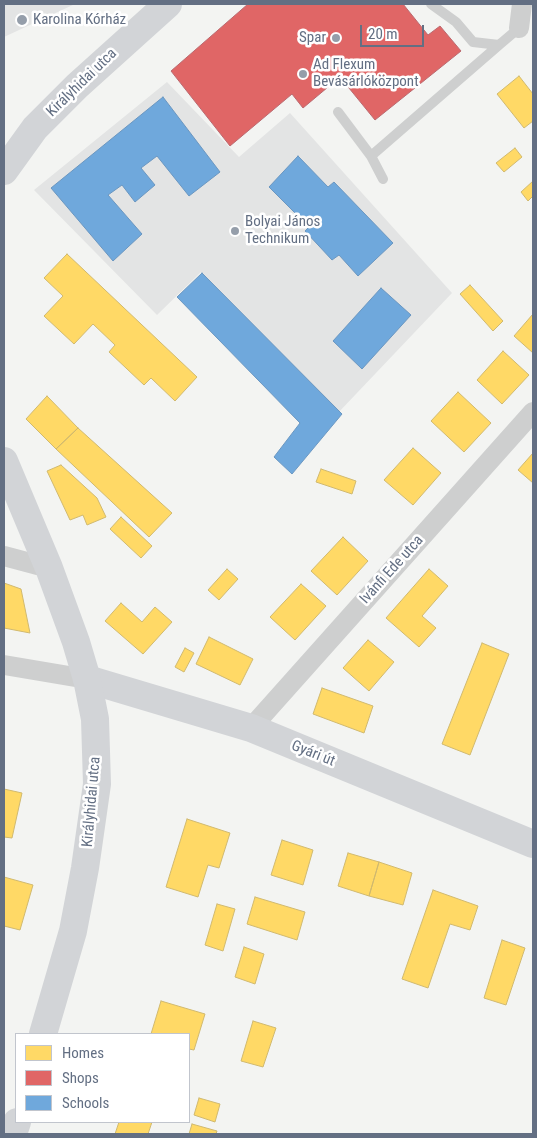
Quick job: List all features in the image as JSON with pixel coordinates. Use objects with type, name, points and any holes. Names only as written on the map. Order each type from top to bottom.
[{"type":"main road","name":"Királyhidai utca","points":[[4,170],[35,128],[77,86],[168,4]]},
{"type":"main road","name":"Királyhidai utca","points":[[4,461],[49,568],[76,642],[87,679],[95,719],[97,784],[92,824],[73,930],[43,1033]]},
{"type":"main road","name":"Gyári út","points":[[87,679],[251,728],[533,844]]},
{"type":"street","points":[[519,28],[522,4]]},
{"type":"street","name":"Ivánfi Ede utca","points":[[251,728],[533,412]]},
{"type":"street","points":[[4,556],[49,568]]},
{"type":"street","points":[[4,665],[87,679]]},
{"type":"lane","points":[[431,4],[456,22],[473,42],[499,45]]},
{"type":"lane","points":[[372,156],[519,28]]},
{"type":"lane","points":[[338,112],[372,156],[383,179]]},
{"type":"shaded area","name":"Karolina Kórház","points":[[4,4],[75,4],[4,37]]},
{"type":"shaded area","name":"Bolyai János Technikum","points":[[167,82],[239,157],[290,113],[452,293],[337,414],[201,272],[157,315],[34,190]]},
{"type":"building: Homes","points":[[519,76],[533,94],[533,121],[524,128],[497,94]]},
{"type":"building: Homes","points":[[515,148],[522,157],[504,172],[496,163]]},
{"type":"building: Homes","points":[[533,181],[533,196],[528,201],[521,192]]},
{"type":"building: Homes","points":[[67,254],[197,377],[175,401],[151,378],[144,385],[109,352],[115,345],[93,324],[74,344],[44,316],[63,296],[44,278]]},
{"type":"building: Homes","points":[[470,285],[503,321],[493,331],[460,294]]},
{"type":"building: Homes","points":[[533,314],[533,353],[514,336]]},
{"type":"building: Homes","points":[[503,351],[529,375],[502,404],[477,380]]},
{"type":"building: Homes","points":[[458,392],[491,423],[464,452],[431,421]]},
{"type":"building: Homes","points":[[47,396],[78,428],[56,449],[26,419]]},
{"type":"building: Homes","points":[[78,428],[172,513],[149,537],[56,449]]},
{"type":"building: Homes","points":[[413,448],[441,473],[413,505],[384,480]]},
{"type":"building: Homes","points":[[533,453],[533,483],[518,470]]},
{"type":"building: Homes","points":[[61,465],[97,498],[106,517],[87,525],[83,515],[70,520],[47,471]]},
{"type":"building: Homes","points":[[321,469],[356,481],[352,494],[316,482]]},
{"type":"building: Homes","points":[[121,517],[152,546],[141,558],[110,529]]},
{"type":"building: Homes","points":[[343,537],[368,561],[337,595],[311,571]]},
{"type":"building: Homes","points":[[227,569],[238,579],[219,600],[208,590]]},
{"type":"building: Homes","points":[[429,569],[448,586],[422,616],[436,628],[419,647],[386,618]]},
{"type":"building: Homes","points":[[4,583],[21,589],[30,633],[4,628]]},
{"type":"building: Homes","points":[[301,584],[326,606],[295,640],[270,617]]},
{"type":"building: Homes","points":[[121,603],[142,622],[155,607],[172,622],[143,654],[105,621]]},
{"type":"building: Homes","points":[[209,637],[253,659],[240,685],[196,664]]},
{"type":"building: Homes","points":[[368,640],[394,662],[369,691],[343,668]]},
{"type":"building: Homes","points":[[482,643],[509,654],[470,755],[442,744]]},
{"type":"building: Homes","points":[[185,648],[194,653],[184,672],[175,667]]},
{"type":"building: Homes","points":[[322,688],[373,706],[364,733],[313,714]]},
{"type":"building: Homes","points":[[4,789],[22,793],[12,838],[4,837]]},
{"type":"building: Homes","points":[[187,819],[230,833],[219,868],[208,865],[198,897],[166,887]]},
{"type":"building: Homes","points":[[282,840],[313,850],[303,885],[271,875]]},
{"type":"building: Homes","points":[[348,853],[379,862],[369,896],[338,886]]},
{"type":"building: Homes","points":[[379,862],[412,873],[403,905],[369,896]]},
{"type":"building: Homes","points":[[4,877],[33,885],[20,930],[4,926]]},
{"type":"building: Homes","points":[[433,890],[478,906],[470,930],[450,924],[428,988],[402,979]]},
{"type":"building: Homes","points":[[255,897],[305,912],[297,940],[247,924]]},
{"type":"building: Homes","points":[[217,904],[235,909],[223,951],[205,945]]},
{"type":"building: Homes","points":[[502,940],[525,948],[506,1005],[484,998]]},
{"type":"building: Homes","points":[[244,947],[264,954],[255,984],[235,977]]},
{"type":"building: Homes","points":[[161,1001],[205,1014],[194,1050],[190,1049],[190,1033],[151,1033]]},
{"type":"building: Homes","points":[[253,1021],[276,1028],[263,1067],[241,1061]]},
{"type":"building: Homes","points":[[199,1098],[220,1104],[215,1122],[194,1115]]},
{"type":"building: Homes","points":[[119,1123],[152,1123],[148,1134],[115,1134]]},
{"type":"building: Homes","points":[[192,1124],[217,1131],[216,1134],[189,1134]]},
{"type":"building: Shops","name":"Ad Flexum Bevásárlóközpont","points":[[248,4],[403,4],[428,35],[440,26],[461,51],[375,120],[340,77],[303,108],[292,94],[230,146],[171,71]]},
{"type":"building: Schools","points":[[163,97],[220,172],[189,196],[157,156],[141,168],[155,185],[135,202],[122,185],[108,195],[142,234],[113,261],[51,188]]},
{"type":"building: Schools","points":[[298,156],[328,187],[334,182],[393,243],[358,276],[339,255],[332,260],[305,231],[309,227],[269,187]]},
{"type":"building: Schools","points":[[202,273],[342,414],[292,474],[274,457],[300,423],[177,297]]},
{"type":"building: Schools","points":[[381,288],[411,315],[362,369],[333,341]]},
{"type":"place","name":"Karolina Kórház","points":[[22,20]]},
{"type":"place","name":"Spar","points":[[336,38]]},
{"type":"place","name":"Ad Flexum Bevásárlóközpont","points":[[303,74]]},
{"type":"place","name":"Bolyai János Technikum","points":[[235,231]]}]
